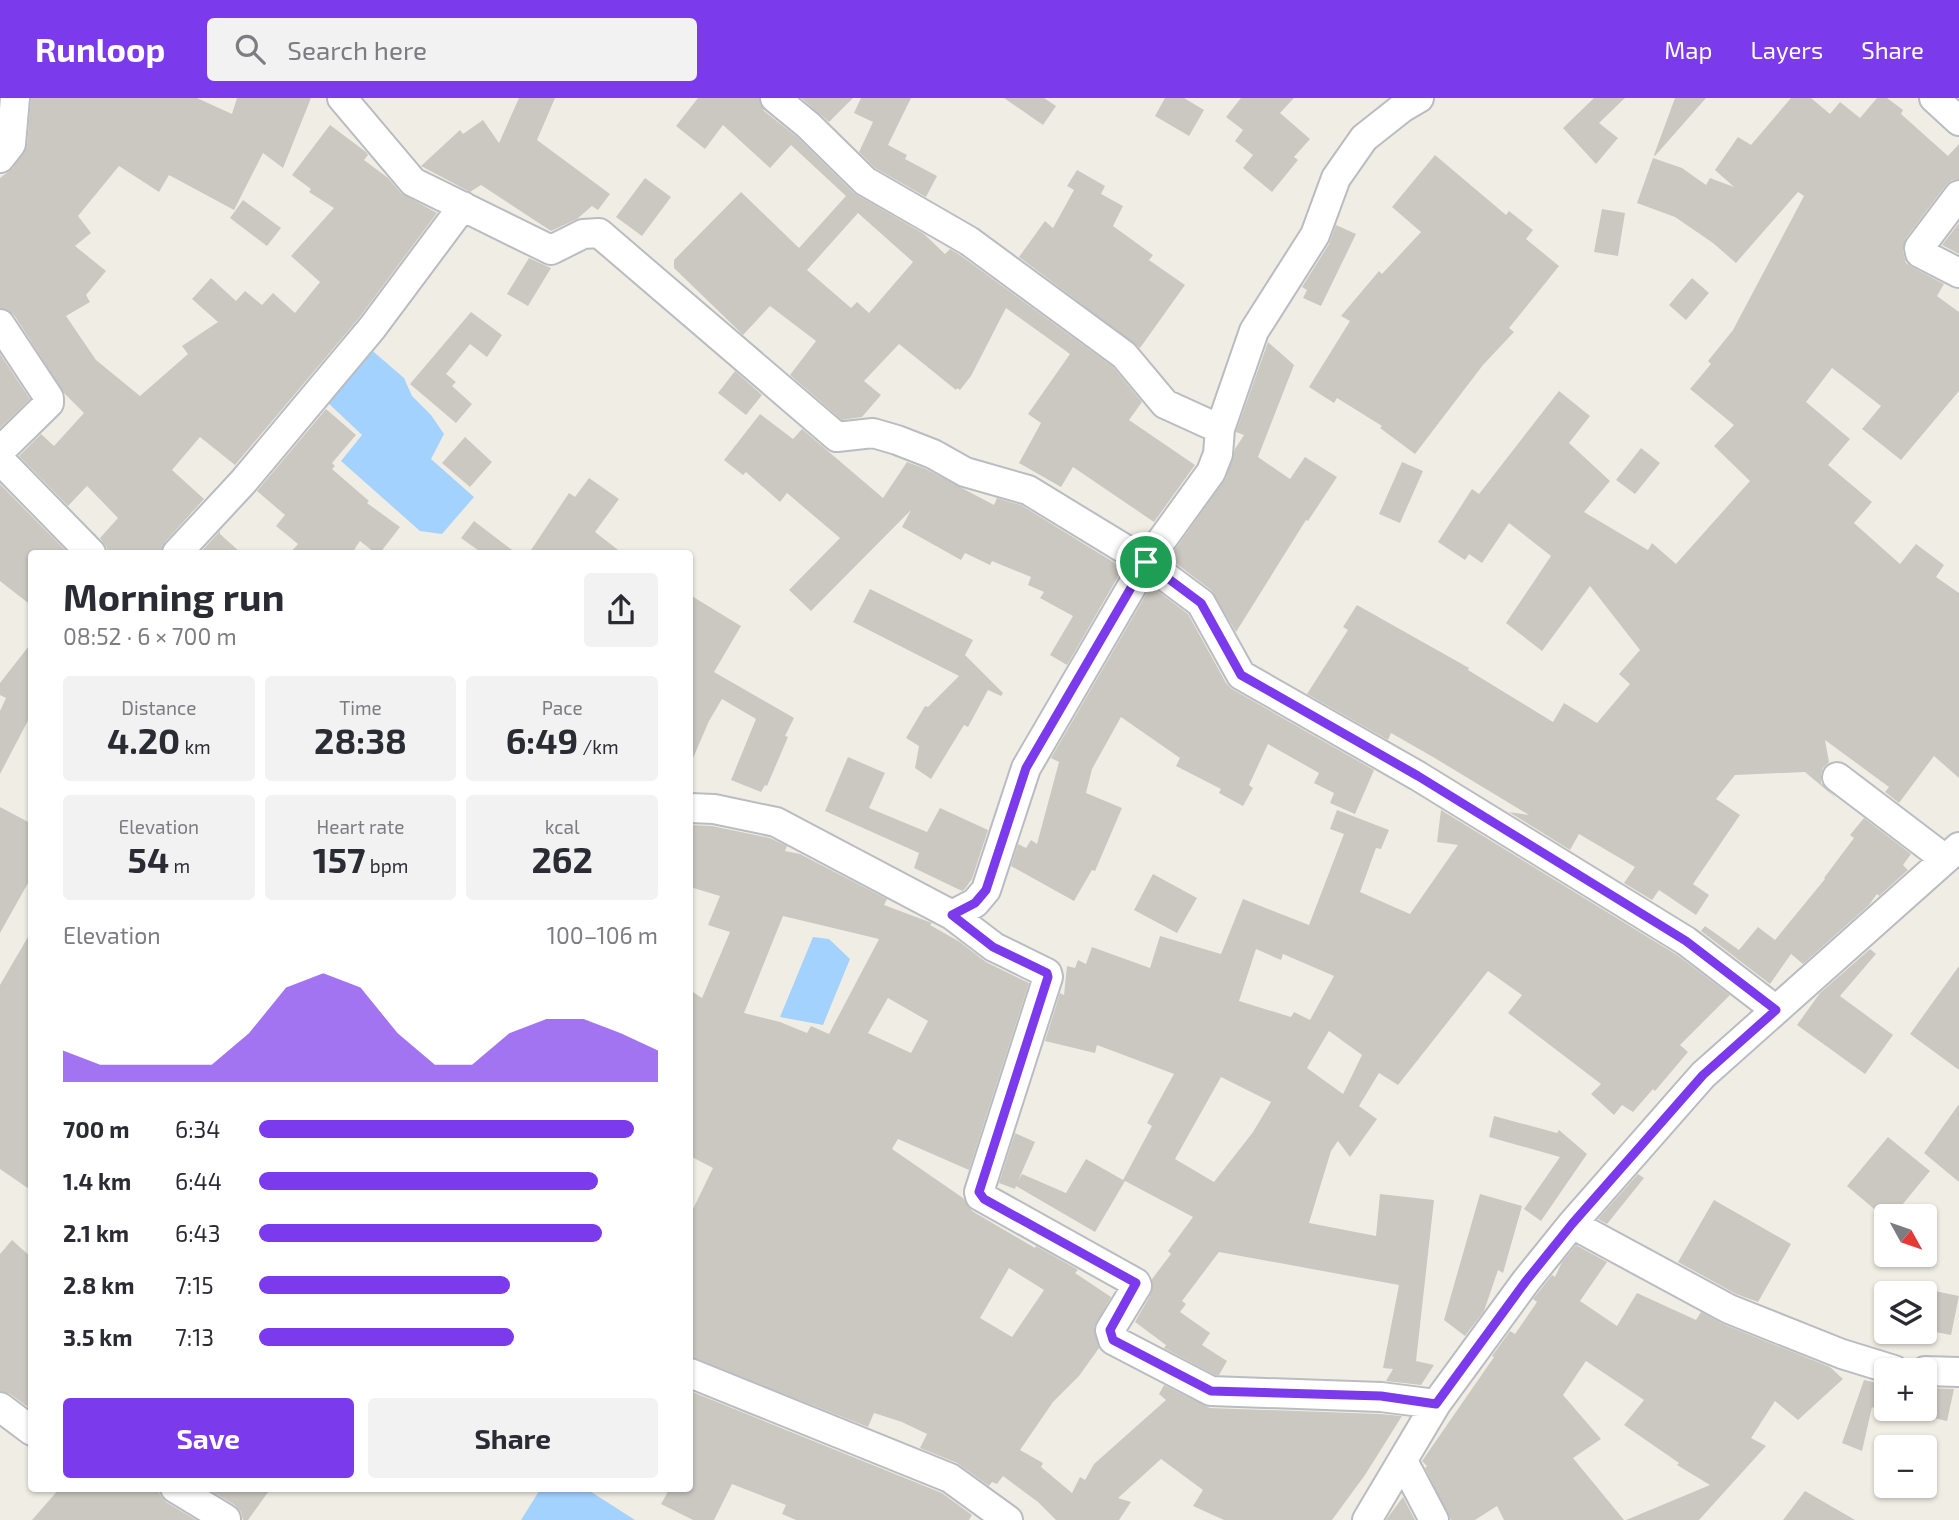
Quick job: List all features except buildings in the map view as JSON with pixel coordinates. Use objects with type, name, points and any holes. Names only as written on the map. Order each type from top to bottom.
[{"type":"street","points":[[0,158],[11,144],[15,98]]},
{"type":"street","points":[[342,98],[366,130],[413,182],[551,250],[583,234],[599,233],[837,437],[873,433],[897,439],[933,454],[965,472],[1028,490],[1146,562],[1201,603],[1241,675],[1418,776],[1686,941],[1776,1010]]},
{"type":"street","points":[[775,98],[808,125],[865,181],[969,241],[1124,355],[1165,404],[1220,429]]},
{"type":"street","points":[[952,915],[975,903],[986,890],[1026,768],[1146,562],[1212,472],[1218,454],[1220,429],[1254,331],[1315,234],[1336,178],[1364,138],[1419,98]]},
{"type":"street","points":[[1934,98],[1959,121]]},
{"type":"street","points":[[1959,195],[1919,248],[1920,253],[1959,273]]},
{"type":"street","points":[[180,550],[243,482],[372,328],[463,206]]},
{"type":"street","points":[[0,324],[49,398],[49,403],[0,451]]},
{"type":"street","points":[[0,460],[88,550]]},
{"type":"street","points":[[1367,1520],[1436,1404],[1526,1281],[1572,1224],[1703,1075],[1952,853],[1837,777]]},
{"type":"street","points":[[693,808],[714,809],[776,822],[952,915],[993,947],[1047,973],[1048,977],[979,1192],[984,1199],[1136,1283],[1110,1330],[1113,1340],[1211,1391],[1381,1396],[1436,1404]]},
{"type":"street","points":[[1572,1224],[1729,1309],[1842,1354],[1874,1364]]},
{"type":"street","points":[[1937,1371],[1959,1372]]},
{"type":"street","points":[[693,1374],[950,1478],[1008,1520]]},
{"type":"street","points":[[0,1407],[28,1428]]},
{"type":"street","points":[[1404,1461],[1434,1520]]},
{"type":"street","points":[[182,1492],[226,1519]]},
{"type":"water","points":[[368,347],[404,378],[412,396],[431,415],[444,434],[431,459],[474,497],[442,534],[420,531],[341,461],[362,435],[325,400]]},
{"type":"water","points":[[813,937],[829,939],[850,959],[823,1025],[780,1017]]},
{"type":"water","points":[[538,1492],[591,1492],[635,1520],[521,1520]]},
{"type":"route","points":[[1146,562],[1201,603],[1241,675],[1418,776],[1686,941],[1776,1010],[1703,1075],[1572,1224],[1526,1281],[1436,1404],[1381,1396],[1211,1391],[1113,1340],[1110,1330],[1137,1286],[1136,1283],[984,1199],[979,1192],[1048,977],[1047,973],[993,947],[952,915],[975,903],[986,890],[1026,768],[1146,562]]}]
